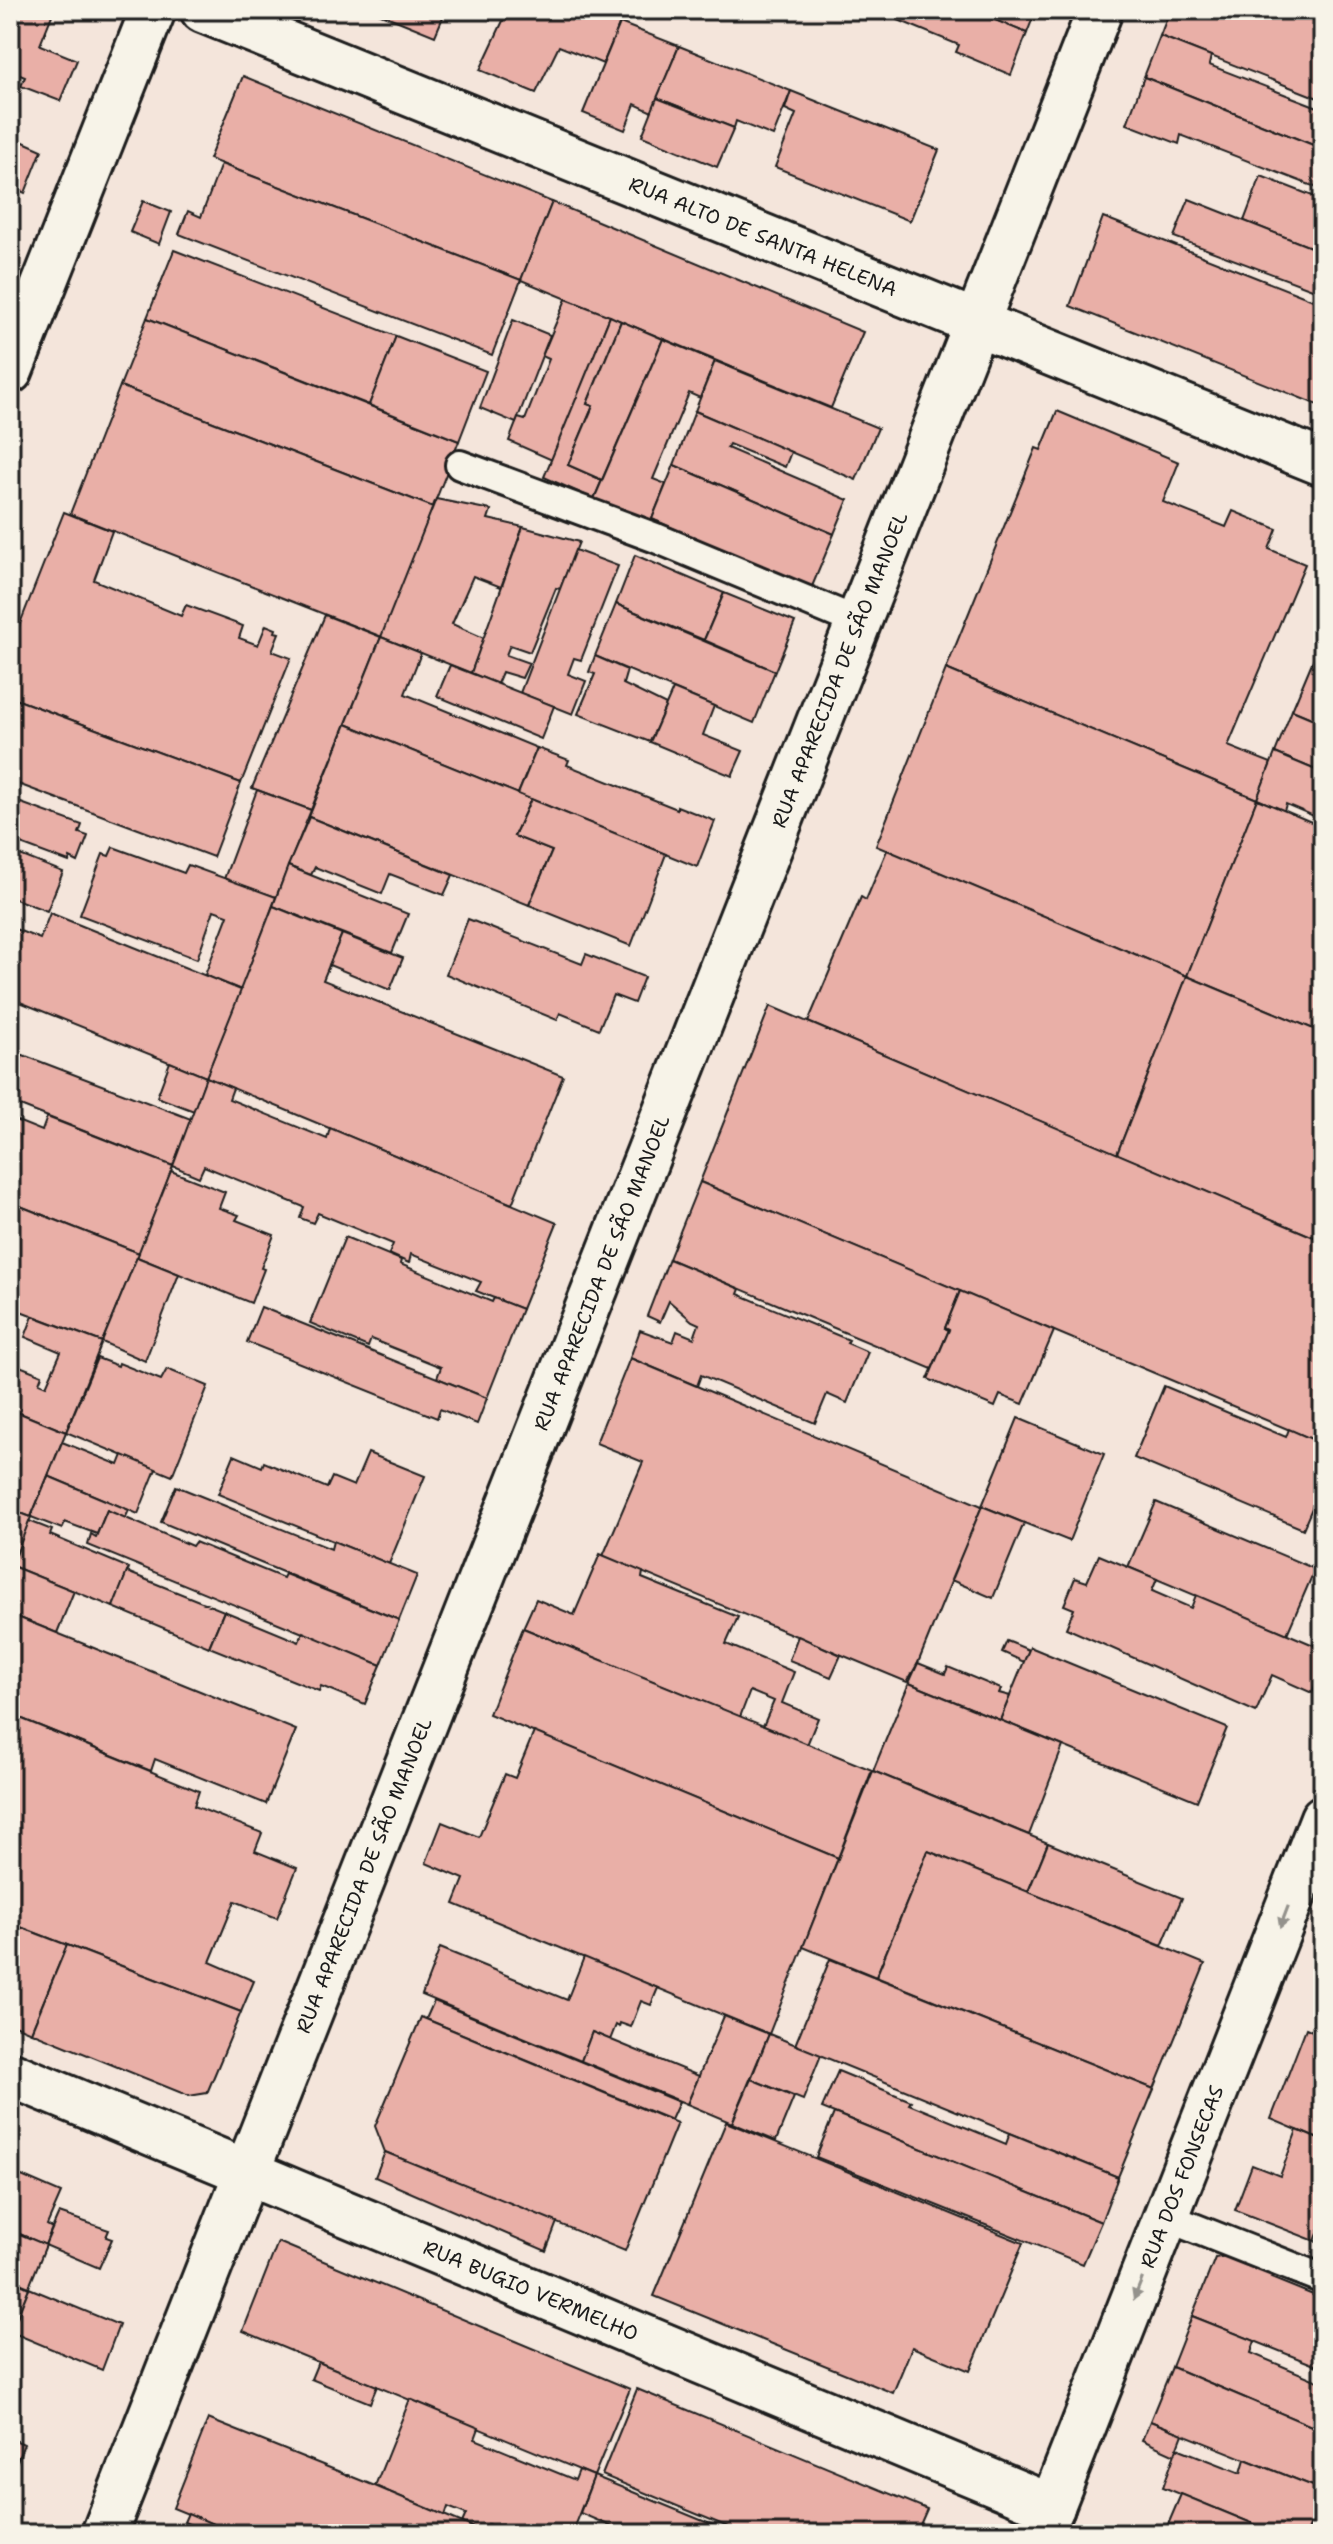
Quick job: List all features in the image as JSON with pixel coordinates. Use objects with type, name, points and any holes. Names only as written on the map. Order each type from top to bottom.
[{"type":"street","points":[[10,371],[153,10]]},
{"type":"street","name":"RUA ALTO DE SANTA HELENA","points":[[203,10],[1323,463]]},
{"type":"street","name":"RUA APARECIDA DE SÃO MANOEL","points":[[104,2534],[1100,10]]},
{"type":"street","name":"RUA DOS FONSECAS","points":[[1047,2521],[1323,1818]]},
{"type":"street","name":"RUA BUGIO VERMELHO","points":[[10,2074],[247,2173],[1047,2521]]},
{"type":"lane","points":[[460,465],[656,538],[858,622]]},
{"type":"lane","points":[[1166,2217],[1323,2279]]},
{"type":"building","points":[[10,10],[41,10],[52,15],[40,45],[77,60],[60,101],[21,86],[25,77],[10,71]]},
{"type":"building","points":[[371,10],[446,10],[435,36]]},
{"type":"building","points":[[508,10],[590,10],[620,23],[603,64],[559,46],[536,93],[480,70]]},
{"type":"building","points":[[590,10],[625,10],[620,23]]},
{"type":"building","points":[[874,10],[971,10],[1027,33],[1011,75],[956,52],[959,45]]},
{"type":"building","points":[[971,10],[1036,10],[1027,33]]},
{"type":"building","points":[[1170,10],[1323,10],[1323,100],[1160,36]]},
{"type":"building","points":[[620,23],[679,46],[652,112],[635,104],[625,130],[583,113]]},
{"type":"building","points":[[1160,36],[1211,56],[1209,65],[1323,109],[1323,149],[1144,77]]},
{"type":"building","points":[[679,46],[791,91],[773,136],[736,121],[734,128],[657,98]]},
{"type":"building","points":[[243,76],[552,202],[521,280],[209,159]]},
{"type":"building","points":[[1144,77],[1323,149],[1323,190],[1181,135],[1179,144],[1127,124]]},
{"type":"building","points":[[791,91],[939,150],[910,221],[775,167],[796,114],[785,109]]},
{"type":"building","points":[[657,98],[734,128],[717,167],[642,136]]},
{"type":"building","points":[[10,136],[42,150],[25,193],[10,186]]},
{"type":"building","points":[[221,164],[521,280],[492,355],[179,234],[188,211],[201,217]]},
{"type":"building","points":[[1261,176],[1323,200],[1323,252],[1244,221]]},
{"type":"building","points":[[1189,199],[1323,252],[1323,293],[1174,237]]},
{"type":"building","points":[[143,201],[171,212],[159,244],[130,232]]},
{"type":"building","points":[[552,202],[863,332],[831,408],[521,280]]},
{"type":"building","points":[[1103,217],[1323,304],[1323,407],[1070,306]]},
{"type":"building","points":[[174,250],[396,336],[369,405],[147,318]]},
{"type":"building","points":[[566,299],[610,316],[552,460],[509,441],[518,418],[525,420],[549,359],[542,356]]},
{"type":"building","points":[[610,316],[621,321],[587,404],[593,406],[568,465],[602,480],[594,499],[544,477]]},
{"type":"building","points":[[147,318],[459,441],[433,507],[120,386]]},
{"type":"building","points":[[513,320],[550,335],[516,423],[480,408]]},
{"type":"building","points":[[621,321],[663,339],[602,480],[568,465],[593,406],[587,404]]},
{"type":"building","points":[[396,336],[486,371],[459,441],[369,405]]},
{"type":"building","points":[[663,339],[715,361],[700,398],[689,393],[653,479],[666,484],[650,524],[594,499]]},
{"type":"building","points":[[715,361],[878,428],[856,480],[695,411]]},
{"type":"building","points":[[120,386],[433,507],[382,637],[70,514]]},
{"type":"building","points":[[695,411],[791,452],[785,467],[729,444],[727,448],[848,500],[834,534],[674,465]]},
{"type":"building","points":[[1057,411],[1179,462],[1163,502],[1226,527],[1233,511],[1277,529],[1269,549],[1305,564],[1228,746],[1271,763],[1257,799],[946,669],[1036,448],[1041,450]]},
{"type":"building","points":[[674,465],[834,534],[811,589],[652,519]]},
{"type":"building","points":[[436,499],[491,510],[488,519],[523,527],[501,587],[473,576],[452,624],[484,638],[471,673],[381,637]]},
{"type":"building","points":[[64,512],[112,531],[94,580],[181,616],[186,605],[243,626],[239,638],[258,645],[266,625],[279,633],[272,651],[291,658],[241,783],[10,697],[10,649]]},
{"type":"building","points":[[523,527],[579,542],[530,652],[510,645],[506,655],[529,663],[522,678],[502,672],[497,684],[471,673]]},
{"type":"building","points":[[575,550],[618,566],[581,660],[574,658],[568,674],[586,681],[573,714],[520,693]]},
{"type":"building","points":[[635,555],[724,593],[704,640],[616,604]]},
{"type":"building","points":[[724,593],[795,622],[775,671],[704,640]]},
{"type":"building","points":[[616,604],[775,671],[754,723],[595,656]]},
{"type":"building","points":[[325,615],[381,637],[311,810],[252,788]]},
{"type":"building","points":[[1323,636],[1323,723],[1292,710]]},
{"type":"building","points":[[381,637],[421,653],[405,694],[537,748],[518,794],[346,724]]},
{"type":"building","points":[[595,656],[627,670],[623,684],[666,705],[650,742],[578,714],[595,674],[589,672]]},
{"type":"building","points":[[450,665],[554,706],[541,739],[437,696]]},
{"type":"building","points":[[946,669],[1257,799],[1187,976],[876,846]]},
{"type":"building","points":[[673,689],[714,706],[703,735],[743,751],[732,776],[650,742]]},
{"type":"building","points":[[10,697],[241,783],[213,857],[10,781]]},
{"type":"building","points":[[1292,710],[1323,723],[1323,773],[1275,753]]},
{"type":"building","points":[[346,724],[531,799],[514,836],[552,851],[529,905],[309,817]]},
{"type":"building","points":[[537,748],[569,760],[567,765],[715,821],[697,867],[518,794]]},
{"type":"building","points":[[1275,753],[1323,773],[1323,820],[1286,804],[1284,811],[1257,799]]},
{"type":"building","points":[[257,790],[311,810],[276,897],[224,879]]},
{"type":"building","points":[[10,799],[82,825],[79,833],[88,836],[78,862],[70,858],[69,862],[10,840]]},
{"type":"building","points":[[531,799],[666,854],[631,946],[529,905],[552,851],[514,836]]},
{"type":"building","points":[[1257,799],[1323,827],[1323,1033],[1187,976]]},
{"type":"building","points":[[309,817],[453,875],[444,895],[390,874],[382,894],[315,867],[311,875],[288,866]]},
{"type":"building","points":[[113,847],[184,873],[188,865],[276,897],[241,990],[205,975],[228,915],[214,910],[197,959],[80,915],[103,854],[109,856]]},
{"type":"building","points":[[887,850],[1187,976],[1117,1154],[808,1022],[861,897],[866,900]]},
{"type":"building","points":[[10,851],[63,872],[47,911],[10,897]]},
{"type":"building","points":[[288,866],[408,914],[392,953],[273,906]]},
{"type":"building","points":[[273,906],[342,934],[323,980],[563,1076],[512,1204],[206,1077]]},
{"type":"building","points":[[50,913],[241,990],[206,1077],[10,998],[10,927],[40,939]]},
{"type":"building","points":[[468,919],[582,964],[586,954],[644,977],[634,1003],[613,995],[599,1029],[560,1013],[557,1020],[446,974]]},
{"type":"building","points":[[342,934],[403,958],[390,990],[329,965]]},
{"type":"building","points":[[1187,976],[1323,1033],[1323,1241],[1117,1154]]},
{"type":"building","points":[[770,1006],[1323,1241],[1323,1444],[700,1182]]},
{"type":"building","points":[[10,1049],[23,1055],[10,1090]]},
{"type":"building","points":[[23,1055],[191,1119],[173,1166],[10,1102],[10,1090]]},
{"type":"building","points":[[170,1062],[206,1077],[194,1111],[157,1097]]},
{"type":"building","points":[[206,1077],[233,1088],[229,1099],[327,1139],[330,1128],[557,1223],[522,1309],[476,1291],[481,1282],[411,1254],[409,1263],[389,1254],[393,1244],[318,1213],[313,1223],[300,1218],[304,1207],[204,1166],[199,1177],[173,1166]]},
{"type":"building","points":[[47,1117],[173,1166],[139,1253],[10,1202],[10,1118],[42,1131]]},
{"type":"building","points":[[171,1171],[225,1192],[219,1208],[239,1215],[236,1220],[274,1235],[251,1303],[137,1257]]},
{"type":"building","points":[[700,1182],[960,1291],[945,1328],[949,1330],[932,1369],[669,1259]]},
{"type":"building","points":[[10,1202],[139,1253],[102,1342],[10,1307]]},
{"type":"building","points":[[345,1237],[401,1260],[400,1264],[492,1302],[494,1298],[522,1309],[487,1398],[437,1378],[441,1367],[371,1339],[368,1347],[310,1323]]},
{"type":"building","points":[[137,1257],[179,1274],[145,1361],[102,1342]]},
{"type":"building","points":[[669,1259],[740,1289],[738,1294],[849,1340],[847,1343],[868,1352],[847,1403],[827,1394],[815,1423],[701,1375],[697,1386],[630,1358],[640,1330],[673,1342],[677,1331],[694,1338],[699,1324],[669,1301],[660,1322],[647,1316]]},
{"type":"building","points":[[960,1291],[1054,1331],[1023,1404],[1000,1395],[995,1407],[928,1379],[949,1330],[945,1328]]},
{"type":"building","points":[[261,1307],[487,1398],[477,1424],[440,1409],[437,1418],[247,1342]]},
{"type":"building","points":[[33,1316],[102,1342],[66,1432],[10,1409],[10,1362],[42,1375],[39,1383],[46,1386],[61,1352],[25,1337]]},
{"type":"building","points":[[97,1358],[118,1366],[119,1363],[161,1380],[167,1369],[208,1386],[172,1476],[66,1432]]},
{"type":"building","points":[[630,1358],[982,1506],[918,1663],[907,1682],[603,1556],[643,1462],[596,1443]]},
{"type":"building","points":[[1164,1386],[1286,1437],[1289,1429],[1323,1444],[1323,1496],[1318,1494],[1303,1529],[1134,1458]]},
{"type":"building","points":[[10,1409],[66,1432],[31,1517],[10,1509]]},
{"type":"building","points":[[1018,1418],[1104,1454],[1069,1541],[982,1506]]},
{"type":"building","points":[[62,1442],[119,1465],[123,1455],[156,1469],[138,1514],[48,1476]]},
{"type":"building","points":[[368,1453],[425,1476],[389,1564],[218,1494],[234,1455],[262,1467],[264,1462],[327,1488],[332,1477],[354,1486]]},
{"type":"building","points":[[48,1476],[129,1510],[125,1519],[107,1510],[97,1534],[65,1522],[62,1529],[31,1517]]},
{"type":"building","points":[[176,1486],[331,1549],[333,1541],[417,1575],[399,1620],[161,1522]]},
{"type":"building","points":[[1156,1502],[1315,1569],[1287,1634],[1128,1567]]},
{"type":"building","points":[[982,1506],[1024,1523],[993,1598],[951,1580]]},
{"type":"building","points":[[10,1509],[31,1517],[10,1570]]},
{"type":"building","points":[[107,1510],[192,1546],[195,1542],[283,1578],[285,1574],[399,1620],[381,1665],[88,1545],[91,1534],[96,1537]]},
{"type":"building","points":[[29,1521],[52,1530],[50,1535],[129,1568],[113,1607],[12,1566]]},
{"type":"building","points":[[600,1554],[643,1572],[642,1578],[738,1617],[726,1644],[794,1672],[782,1703],[818,1718],[807,1745],[763,1726],[774,1701],[750,1691],[740,1717],[523,1628],[536,1599],[574,1615]]},
{"type":"building","points":[[1099,1555],[1157,1579],[1152,1591],[1191,1608],[1196,1595],[1323,1649],[1323,1665],[1312,1693],[1272,1675],[1256,1712],[1066,1628],[1074,1609],[1064,1605],[1075,1578],[1087,1582]]},
{"type":"building","points":[[12,1566],[74,1591],[57,1633],[10,1614]]},
{"type":"building","points":[[127,1572],[224,1611],[209,1647],[113,1607]]},
{"type":"building","points":[[224,1611],[299,1642],[303,1632],[381,1665],[365,1704],[321,1686],[319,1691],[209,1647]]},
{"type":"building","points":[[10,1614],[296,1730],[266,1804],[155,1759],[151,1771],[10,1714]]},
{"type":"building","points":[[523,1628],[872,1770],[838,1858],[489,1714]]},
{"type":"building","points":[[798,1636],[841,1655],[831,1677],[789,1660]]},
{"type":"building","points":[[1007,1641],[1029,1650],[1024,1662],[1002,1652]]},
{"type":"building","points":[[1030,1647],[1227,1728],[1197,1801],[1000,1720]]},
{"type":"building","points":[[918,1663],[945,1674],[948,1667],[1001,1689],[999,1693],[1010,1696],[1000,1720],[909,1683]]},
{"type":"building","points":[[909,1683],[1063,1746],[1029,1835],[873,1771]]},
{"type":"building","points":[[10,1714],[199,1791],[194,1806],[262,1833],[255,1851],[297,1868],[277,1918],[235,1901],[210,1962],[254,1981],[241,2012],[10,1923]]},
{"type":"building","points":[[534,1732],[838,1858],[769,2034],[454,1904],[464,1879],[426,1863],[442,1822],[479,1837],[505,1774],[515,1778]]},
{"type":"building","points":[[873,1771],[1048,1843],[1028,1892],[928,1851],[876,1977],[803,1947]]},
{"type":"building","points":[[1048,1843],[1182,1898],[1162,1946],[1028,1892]]},
{"type":"building","points":[[928,1851],[1205,1964],[1154,2089],[876,1977]]},
{"type":"building","points":[[20,1927],[67,1945],[31,2032],[10,2023],[10,1952]]},
{"type":"building","points":[[67,1945],[241,2012],[207,2093],[189,2096],[31,2032]]},
{"type":"building","points":[[440,1948],[567,2000],[584,1957],[658,1988],[651,2005],[641,2001],[631,2027],[620,2023],[619,2027],[616,2025],[610,2040],[592,2032],[581,2061],[422,1995]]},
{"type":"building","points":[[830,1959],[1154,2089],[1118,2177],[795,2045]]},
{"type":"building","points":[[434,2001],[679,2102],[671,2120],[426,2019]]},
{"type":"building","points":[[724,2016],[769,2034],[732,2123],[687,2104]]},
{"type":"building","points":[[421,2017],[677,2123],[625,2251],[385,2152],[375,2126]]},
{"type":"building","points":[[1306,2028],[1323,2036],[1323,2141],[1271,2119]]},
{"type":"building","points":[[592,2032],[699,2076],[687,2104],[581,2061]]},
{"type":"building","points":[[769,2034],[821,2055],[803,2100],[751,2079]]},
{"type":"building","points":[[838,2071],[1006,2144],[1010,2133],[1118,2177],[1101,2222],[822,2108]]},
{"type":"building","points":[[751,2079],[794,2097],[776,2141],[732,2123]]},
{"type":"building","points":[[834,2113],[1101,2222],[1083,2264],[816,2157]]},
{"type":"building","points":[[726,2122],[1023,2243],[970,2371],[912,2347],[893,2393],[654,2296]]},
{"type":"building","points":[[1297,2130],[1323,2141],[1323,2221],[1315,2241],[1235,2210],[1252,2165],[1280,2176]]},
{"type":"building","points":[[385,2152],[557,2222],[546,2251],[375,2177]]},
{"type":"building","points":[[10,2171],[61,2193],[47,2225],[52,2228],[45,2245],[10,2230]]},
{"type":"building","points":[[59,2213],[109,2230],[106,2237],[112,2239],[99,2268],[45,2245]]},
{"type":"building","points":[[10,2230],[46,2245],[29,2287],[10,2279]]},
{"type":"building","points":[[278,2242],[630,2389],[594,2476],[243,2331]]},
{"type":"building","points":[[1238,2254],[1275,2268],[1271,2278],[1323,2299],[1322,2368],[1192,2316],[1215,2258]]},
{"type":"building","points":[[10,2279],[29,2288],[13,2328],[10,2327]]},
{"type":"building","points":[[29,2288],[119,2325],[102,2370],[11,2332]]},
{"type":"building","points":[[1192,2316],[1255,2341],[1251,2353],[1320,2382],[1323,2373],[1323,2431],[1172,2367]]},
{"type":"building","points":[[318,2362],[377,2386],[370,2403],[311,2379]]},
{"type":"building","points":[[1172,2367],[1323,2431],[1323,2490],[1150,2421]]},
{"type":"building","points":[[637,2389],[927,2509],[916,2534],[745,2534],[602,2475]]},
{"type":"building","points":[[410,2399],[479,2428],[475,2439],[575,2480],[579,2470],[594,2476],[571,2534],[511,2534],[488,2524],[485,2532],[462,2523],[466,2514],[448,2507],[445,2516],[375,2486]]},
{"type":"building","points":[[208,2419],[489,2534],[237,2534],[173,2508]]},
{"type":"building","points":[[1150,2421],[1183,2434],[1175,2455],[1142,2440]]},
{"type":"building","points":[[10,2438],[24,2444],[10,2478]]},
{"type":"building","points":[[1177,2448],[1241,2473],[1245,2459],[1323,2490],[1307,2534],[1278,2534],[1163,2487]]},
{"type":"building","points":[[594,2476],[730,2532],[629,2534],[580,2513]]},
{"type":"building","points":[[1323,2492],[1323,2534],[1307,2534]]},
{"type":"building","points":[[1181,2494],[1278,2534],[1164,2534]]},
{"type":"building","points":[[188,2513],[213,2524],[210,2533],[184,2522]]},
{"type":"building","points":[[1106,2523],[1135,2534],[1101,2534]]}]
